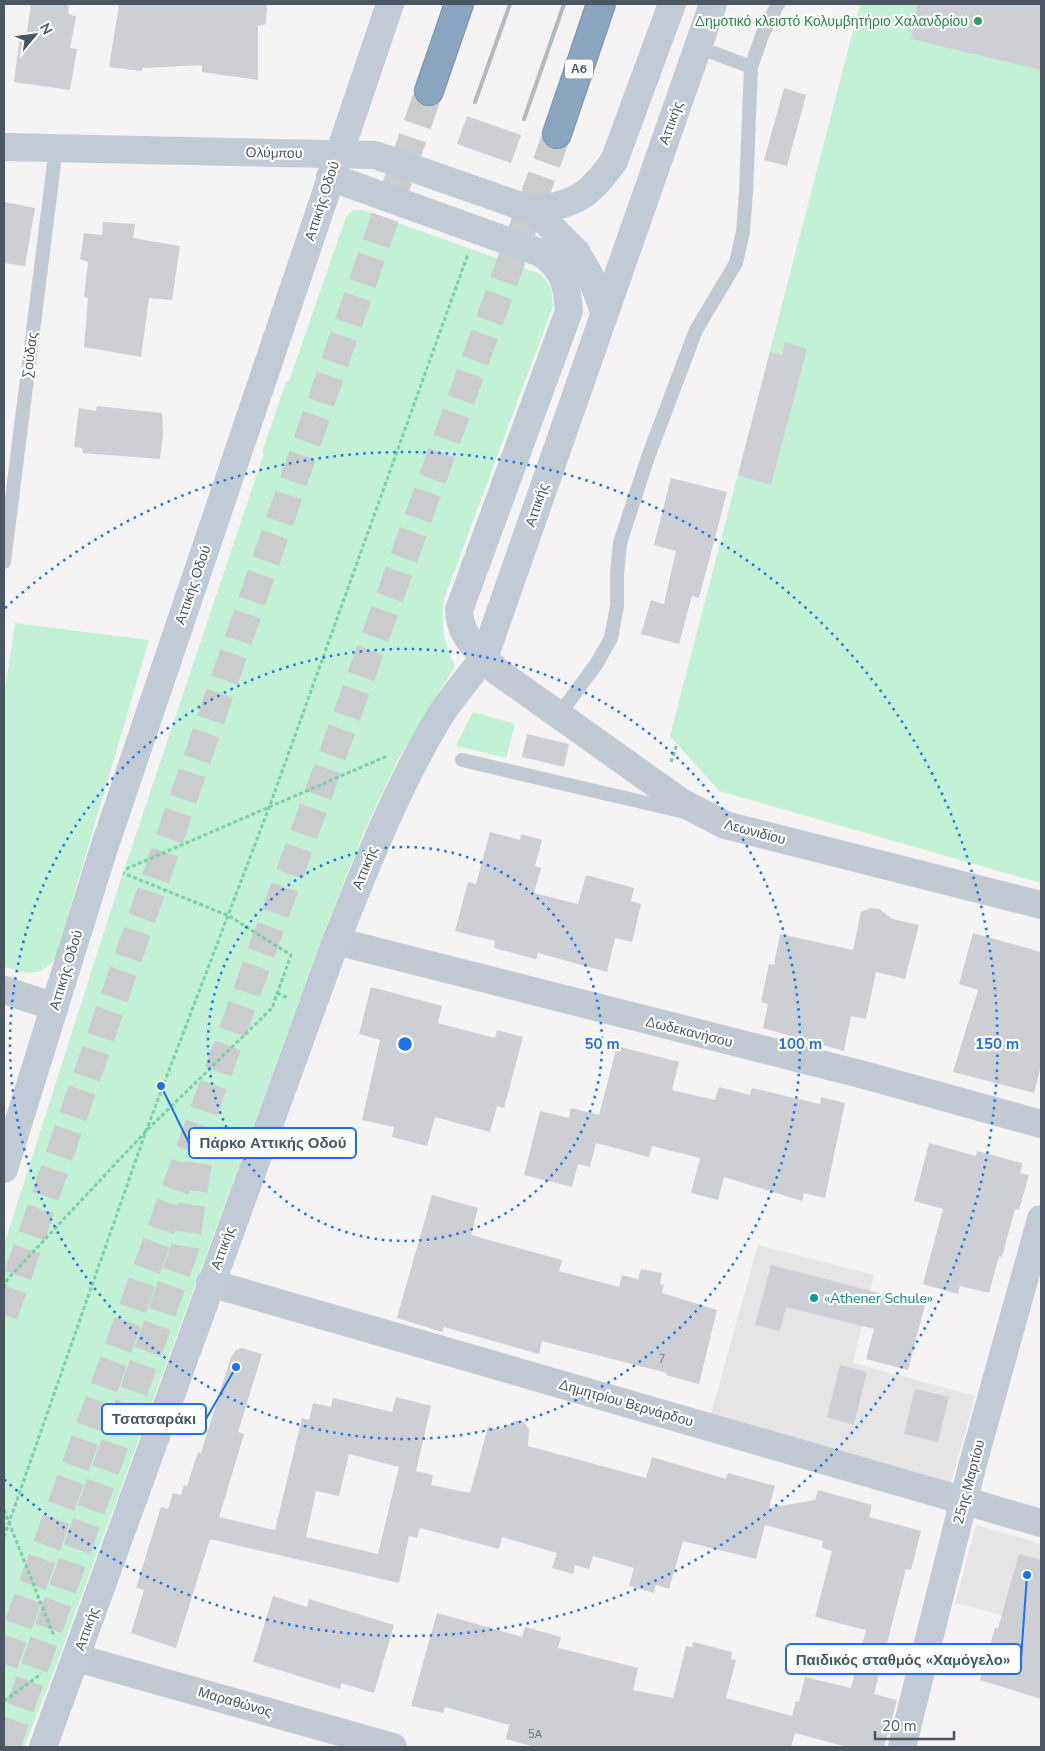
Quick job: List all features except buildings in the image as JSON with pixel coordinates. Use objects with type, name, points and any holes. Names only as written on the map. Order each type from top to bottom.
[{"type":"highway","points":[[429,90],[459,4]]},
{"type":"highway","name":"Α6","points":[[557,134],[600,4]]},
{"type":"main road","name":"Αττικής Οδού","points":[[6,1153],[55,1006],[102,854],[390,4]]},
{"type":"main road","points":[[604,311],[593,282],[577,253],[535,211],[578,199],[600,181],[614,161],[672,4]]},
{"type":"main road","name":"Αττικής","points":[[44,1747],[210,1283],[336,941],[376,843],[426,739],[439,718],[484,658],[713,4]]},
{"type":"main road","points":[[662,32],[698,47]]},
{"type":"main road","name":"Ολύμπου","points":[[4,147],[56,148],[334,166],[375,155],[535,211]]},
{"type":"main road","points":[[334,166],[476,230],[541,253],[554,262],[564,277],[569,311],[459,610],[459,624],[464,635],[484,658]]},
{"type":"main road","name":"25ης Μαρτίου","points":[[902,1747],[964,1500],[1041,1219]]},
{"type":"street","name":"Λεωνιδίου","points":[[484,658],[497,671],[681,802],[704,816],[725,825],[1041,906]]},
{"type":"street","name":"Δωδεκανήσου","points":[[336,941],[864,1075],[1041,1124]]},
{"type":"street","points":[[4,990],[55,1006]]},
{"type":"street","name":"Δημητρίου Βερνάρδου","points":[[210,1283],[1041,1523]]},
{"type":"street","name":"Μαραθώνος","points":[[77,1658],[393,1747]]},
{"type":"lane","points":[[559,715],[597,663],[611,638],[617,606],[620,544],[648,457],[696,330],[736,263],[742,232],[746,192],[751,67],[763,33],[778,4]]},
{"type":"lane","points":[[698,47],[751,67]]},
{"type":"lane","name":"Σούδας","points":[[4,562],[56,148]]},
{"type":"lane","points":[[462,760],[658,807],[704,816]]},
{"type":"path","points":[[4,1537],[146,1131],[270,805],[476,230]]},
{"type":"path","points":[[4,1288],[7,1280],[146,1131],[272,1008],[291,955],[229,916],[121,872],[270,805],[426,739]]},
{"type":"path","points":[[4,1510],[53,1634],[50,1643]]},
{"type":"path","points":[[4,1701],[43,1672]]},
{"type":"shaded area","points":[[758,1245],[874,1275],[853,1363],[975,1396],[951,1483],[711,1414]]},
{"type":"shaded area","points":[[976,1525],[1041,1544],[1041,1625],[955,1603]]},
{"type":"green space","points":[[860,4],[1041,4],[1041,883],[719,791],[670,736]]},
{"type":"green space","points":[[353,210],[362,210],[541,274],[551,288],[553,306],[444,599],[444,633],[455,666],[398,759],[363,834],[326,927],[51,1679],[24,1747],[4,1747],[4,1245],[119,885],[264,453],[262,452],[286,382],[289,381],[346,217]]},
{"type":"green space","points":[[15,623],[149,640],[55,959],[43,970],[32,973],[4,967],[4,696]]},
{"type":"green space","points":[[473,712],[515,724],[506,758],[456,746]]},
{"type":"tunnel","points":[[4,1315],[429,91]]},
{"type":"tunnel","points":[[4,1664],[557,134]]},
{"type":"tunnel","points":[[6,1747],[185,1248],[199,1155]]},
{"type":"railway","points":[[475,102],[510,4]]},
{"type":"railway","points":[[524,119],[564,4]]},
{"type":"place","name":"Δημοτικό κλειστό Κολυμβητήριο Χαλανδρίου","points":[[978,21]]},
{"type":"place","name":"Πάρκο Αττικής Οδού","points":[[161,1086]]},
{"type":"place","name":"«Athener Schule»","points":[[814,1298]]},
{"type":"place","name":"Τσατσαράκι","points":[[236,1367]]},
{"type":"place","name":"Παιδικός σταθμός «Χαμόγελο»","points":[[1027,1575]]}]
